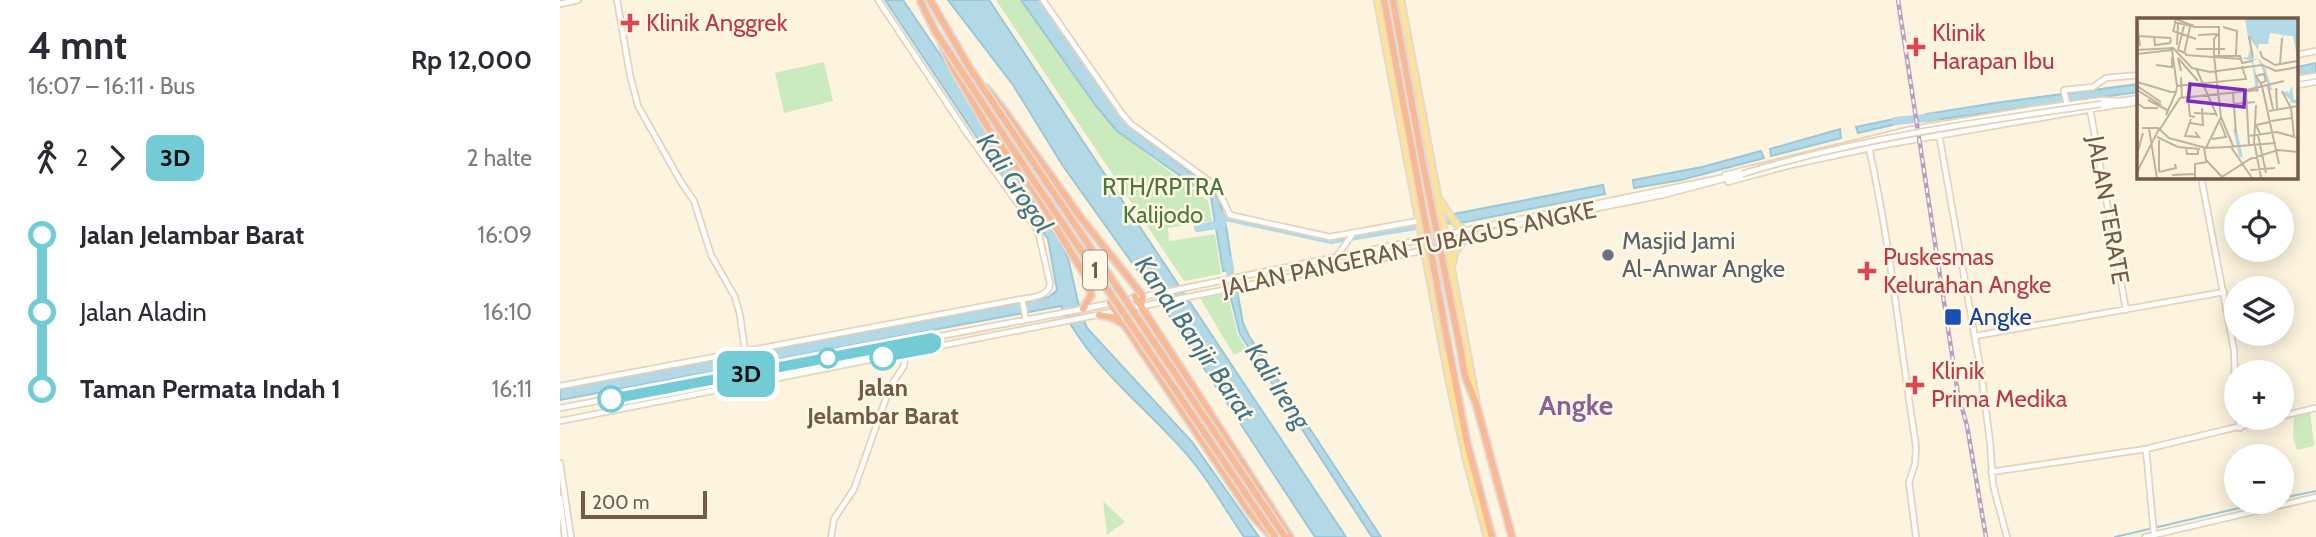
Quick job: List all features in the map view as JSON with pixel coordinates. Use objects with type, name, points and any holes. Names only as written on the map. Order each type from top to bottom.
[{"type":"highway","name":"1","points":[[920,0],[935,31],[1274,537]]},
{"type":"highway","name":"1","points":[[930,0],[971,70],[1287,537]]},
{"type":"highway","points":[[1384,0],[1469,452],[1490,537]]},
{"type":"highway","points":[[1393,0],[1465,376],[1476,403],[1512,537]]},
{"type":"highway","points":[[935,31],[988,128],[1032,189],[1091,287],[1090,297],[1082,309]]},
{"type":"highway","points":[[971,70],[1143,296],[1141,306],[1201,397],[1287,537]]},
{"type":"highway","points":[[1110,303],[1251,514],[1274,537]]},
{"type":"highway","points":[[1149,319],[1152,303]]},
{"type":"highway","points":[[1099,315],[1115,318],[1129,329]]},
{"type":"main road","points":[[1377,0],[1466,459],[1490,537]]},
{"type":"main road","points":[[1401,0],[1476,403]]},
{"type":"main road","points":[[1436,193],[1457,225],[1467,232]]},
{"type":"main road","points":[[1451,272],[1454,254],[1463,241]]},
{"type":"main road","points":[[1429,274],[1433,266],[1438,264],[1445,264],[1451,272]]},
{"type":"street","points":[[560,4],[578,0]]},
{"type":"street","points":[[617,0],[638,106],[696,205],[710,254],[730,287],[738,307],[748,372]]},
{"type":"street","points":[[560,386],[1022,300],[1045,294],[1049,290],[1050,283],[1038,231],[968,135],[878,0]]},
{"type":"street","points":[[1043,0],[1123,115],[1131,124],[1209,181],[1219,192],[1230,215],[1330,237],[1419,223]]},
{"type":"street","points":[[2309,53],[2316,46]]},
{"type":"street","points":[[2298,55],[2316,51]]},
{"type":"street","points":[[2067,104],[2065,91],[2092,87],[2106,78],[2137,75]]},
{"type":"street","points":[[2298,79],[2316,76]]},
{"type":"street","points":[[2298,85],[2316,82]]},
{"type":"street","name":"JALAN PANGERAN TUBAGUS ANGKE","points":[[560,408],[948,335],[1025,317],[1063,313],[1422,238],[1444,237],[1722,180],[1730,173],[1908,130],[2067,104],[2103,100],[2119,103]]},
{"type":"street","name":"JALAN PANGERAN TUBAGUS ANGKE","points":[[560,421],[1446,246],[1532,221],[1722,180],[1827,152],[1923,131],[2137,100]]},
{"type":"street","name":"JALAN PANGERAN TUBAGUS ANGKE","points":[[1722,180],[1728,182],[1791,165],[1911,139],[2091,110],[2119,103]]},
{"type":"street","name":"JALAN TERATE","points":[[2091,110],[2126,310]]},
{"type":"street","points":[[1930,127],[1932,135]]},
{"type":"street","points":[[1908,130],[1912,135],[1911,139]]},
{"type":"street","points":[[1939,134],[1975,336],[1990,442],[1993,485],[2007,537]]},
{"type":"street","points":[[1869,148],[1895,292],[1916,446],[1915,464],[1909,482],[1916,537]]},
{"type":"street","points":[[1975,336],[2224,292],[2202,178]]},
{"type":"street","points":[[1336,257],[1352,235]]},
{"type":"street","points":[[1304,264],[1306,274]]},
{"type":"street","points":[[1022,300],[1025,317]]},
{"type":"street","points":[[948,335],[946,339],[949,341],[972,341]]},
{"type":"street","points":[[932,338],[936,343],[932,348]]},
{"type":"street","points":[[831,537],[834,519],[854,489],[890,387],[904,366],[905,352]]},
{"type":"street","points":[[790,365],[787,370],[791,375]]},
{"type":"street","points":[[2294,413],[2316,408]]},
{"type":"street","points":[[1991,472],[2146,449],[2231,430]]},
{"type":"street","points":[[2146,449],[2153,531]]},
{"type":"street","points":[[560,463],[571,537]]},
{"type":"street","points":[[2145,537],[2153,531],[2316,497]]},
{"type":"street","points":[[560,498],[565,537]]},
{"type":"green space","name":"RTH/RPTRA Kalijodo","points":[[996,0],[1021,0],[1096,106],[1117,131],[1208,201],[1212,221],[1168,228],[1169,241],[1215,234],[1221,274],[1184,281]]},
{"type":"green space","points":[[824,62],[833,101],[784,113],[775,73]]},
{"type":"green space","points":[[1227,293],[1238,335],[1247,349],[1234,355],[1200,298]]},
{"type":"green space","points":[[2310,411],[2314,446],[2297,450],[2293,437],[2294,413]]},
{"type":"green space","points":[[1103,501],[1125,522],[1107,535]]},
{"type":"water","name":"Kali Grogol","points":[[885,0],[903,0],[1035,195],[1068,258],[1087,328],[1192,442],[1259,537],[1244,537],[1191,459],[1100,364],[1072,327],[1061,306],[560,400],[560,389],[1049,297],[1057,290],[1048,239],[1022,205]]},
{"type":"water","name":"Kanal Banjir Barat","points":[[948,0],[989,0],[1346,537],[1315,537],[1165,309],[1063,166],[1013,85]]},
{"type":"water","points":[[1021,0],[1040,0],[1118,110],[1137,132],[1213,189],[1224,218],[1233,269],[1223,271],[1211,198],[1117,131],[1096,106]]},
{"type":"water","points":[[2316,63],[2316,73],[2298,76],[2298,67]]},
{"type":"water","points":[[2137,84],[2137,92],[1927,121],[1926,114]]},
{"type":"water","points":[[1904,117],[1905,122],[1858,133],[1856,127]]},
{"type":"water","points":[[1840,129],[1841,138],[1771,156],[1770,149]]},
{"type":"water","points":[[1761,151],[1764,158],[1681,180],[1634,188],[1633,180],[1702,167]]},
{"type":"water","points":[[1603,185],[1605,194],[1461,223],[1454,214]]},
{"type":"water","points":[[1237,290],[1243,323],[1249,336],[1381,537],[1372,537],[1240,334],[1229,291]]},
{"type":"waterway","points":[[1896,121],[1936,117]]},
{"type":"waterway","points":[[1221,216],[1331,240],[1459,219]]},
{"type":"waterway","points":[[1198,228],[1222,224]]},
{"type":"waterway","name":"Kali Ireng","points":[[1228,259],[1234,295]]},
{"type":"waterway","points":[[2294,496],[2316,491]]},
{"type":"waterway","points":[[2115,537],[2224,512]]},
{"type":"railway","points":[[1898,0],[1958,394],[1967,426],[1986,537]]},
{"type":"bus line","name":"3D","points":[[611,399],[932,338],[936,340],[936,345],[932,348],[883,357]]},
{"type":"place","name":"Klinik Anggrek","points":[[630,23]]},
{"type":"place","name":"Klinik Harapan Ibu","points":[[1916,47]]},
{"type":"place","name":"Masjid Jami Al-Anwar Angke","points":[[1608,255]]},
{"type":"place","name":"Puskesmas Kelurahan Angke","points":[[1867,271]]},
{"type":"place","name":"Angke","points":[[1953,317]]},
{"type":"place","name":"Jalan Jelambar Barat","points":[[883,357]]},
{"type":"place","name":"Klinik Prima Medika","points":[[1915,385]]},
{"type":"district","name":"Angke","points":[[1576,405]]}]
